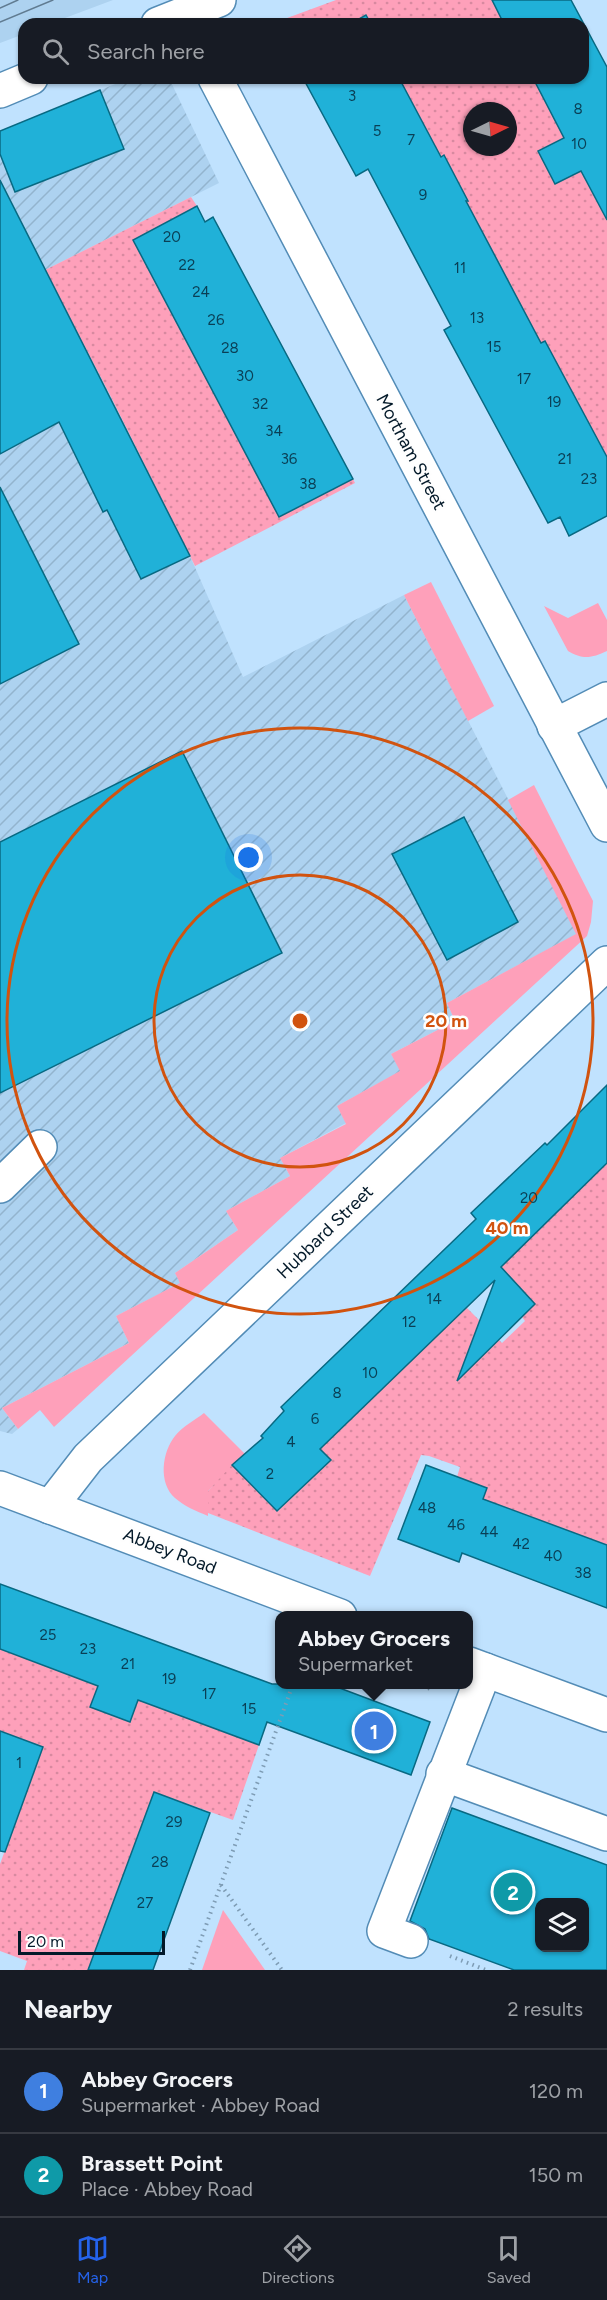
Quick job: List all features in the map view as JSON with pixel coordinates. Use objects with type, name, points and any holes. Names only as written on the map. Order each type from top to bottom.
[{"type":"street","points":[[182,18],[219,0]]},
{"type":"street","points":[[0,91],[18,84]]},
{"type":"street","name":"Mortham Street","points":[[218,84],[607,825]]},
{"type":"street","points":[[554,726],[607,699]]},
{"type":"street","name":"Hubbard Street","points":[[50,1507],[88,1458],[607,963]]},
{"type":"street","points":[[0,1186],[40,1147]]},
{"type":"street","name":"Abbey Road","points":[[0,1488],[327,1611]]},
{"type":"street","points":[[477,1667],[607,1715]]},
{"type":"street","points":[[411,1941],[384,1931],[443,1774],[470,1689]]},
{"type":"street","points":[[443,1774],[607,1834]]},
{"type":"path","points":[[190,1970],[291,1689]]},
{"type":"path","points":[[221,1884],[282,1970]]},
{"type":"shaded area","points":[[0,0],[113,0],[65,18],[18,18],[18,36],[0,43]]},
{"type":"shaded area","points":[[336,0],[492,0],[501,18],[368,18],[366,15],[361,18],[287,18]]},
{"type":"shaded area","points":[[115,84],[172,84],[219,183],[45,270],[190,556],[243,677],[404,595],[577,934],[447,1003],[455,1021],[391,1054],[401,1071],[337,1106],[346,1123],[280,1158],[290,1176],[226,1211],[238,1230],[175,1273],[181,1283],[116,1316],[129,1343],[2,1408],[18,1429],[12,1434],[0,1431],[0,131]]},
{"type":"shaded area","points":[[402,84],[536,84],[564,138],[538,151],[555,184],[581,171],[603,213],[607,212],[607,458],[545,341],[541,344],[450,210],[467,201],[444,155],[441,157]]},
{"type":"shaded area","points":[[191,197],[197,206],[134,240],[279,517],[353,479],[355,483],[195,566],[45,270]]},
{"type":"shaded area","points":[[431,582],[494,706],[468,721],[404,595]]},
{"type":"shaded area","points":[[598,603],[607,620],[607,651],[588,657],[578,656],[568,651],[544,606],[568,618]]},
{"type":"shaded area","points":[[534,785],[593,901],[587,936],[54,1427],[40,1410],[18,1429],[2,1408],[129,1343],[116,1316],[180,1283],[175,1273],[238,1230],[226,1211],[290,1176],[280,1158],[346,1124],[337,1106],[400,1071],[391,1054],[455,1021],[447,1003],[576,934],[508,800]]},
{"type":"shaded area","points":[[607,1163],[607,1545],[483,1499],[487,1488],[457,1477],[460,1467],[421,1455],[370,1576],[208,1513],[208,1491],[232,1465],[278,1511],[331,1460],[320,1449],[466,1307],[502,1343],[525,1321],[522,1317],[535,1304],[500,1267]]},
{"type":"shaded area","points":[[204,1413],[245,1454],[208,1491],[208,1516],[175,1498],[164,1476],[167,1450],[175,1436]]},
{"type":"shaded area","points":[[0,1649],[98,1685],[91,1707],[138,1700],[259,1745],[233,1820],[154,1792],[88,1970],[24,1970],[27,1961],[0,1951],[0,1864],[43,1747],[0,1731]]},
{"type":"shaded area","points":[[223,1910],[265,1970],[202,1970]]},
{"type":"building","points":[[492,0],[571,0],[581,18],[501,18]]},
{"type":"building","points":[[589,34],[607,67],[607,220],[581,171],[555,184],[538,151],[564,138],[536,84],[589,84]]},
{"type":"building","points":[[306,84],[402,84],[441,157],[444,155],[541,343],[545,341],[607,457],[607,516],[569,536],[560,517],[548,523],[444,330],[451,326],[368,169],[356,176]]},
{"type":"building","points":[[100,90],[124,149],[15,192],[0,154],[0,131]]},
{"type":"building","points":[[0,180],[190,556],[141,579],[107,510],[103,512],[59,422],[0,454]]},
{"type":"building","points":[[197,206],[205,222],[213,217],[353,479],[279,517],[133,240]]},
{"type":"building","points":[[0,487],[79,644],[0,684]]},
{"type":"building","points":[[182,751],[282,953],[0,1093],[0,842]]},
{"type":"building","points":[[464,817],[518,922],[447,960],[392,854]]},
{"type":"building","points":[[607,1085],[607,1163],[501,1267],[535,1304],[457,1381],[495,1280],[320,1449],[331,1460],[277,1511],[232,1465],[263,1438],[261,1436],[284,1411],[281,1407],[476,1219],[471,1213],[545,1143],[547,1145]]},
{"type":"building","points":[[426,1465],[487,1488],[483,1499],[607,1545],[607,1608],[462,1553],[459,1562],[398,1539]]},
{"type":"building","points":[[0,1584],[275,1684],[275,1689],[342,1689],[430,1722],[411,1775],[267,1722],[259,1745],[138,1700],[130,1722],[90,1707],[98,1686],[0,1649]]},
{"type":"building","points":[[0,1731],[43,1747],[5,1852],[0,1851]]},
{"type":"building","points":[[154,1792],[210,1813],[153,1970],[88,1970]]},
{"type":"building","points":[[452,1808],[607,1865],[607,1970],[514,1970],[429,1939],[425,1929],[410,1921]]},
{"type":"tram line","points":[[0,8],[18,0]]},
{"type":"tram line","points":[[0,22],[53,0]]},
{"type":"place","name":"Abbey Grocers","points":[[374,1731]]},
{"type":"place","name":"Brassett Point","points":[[513,1892]]}]
